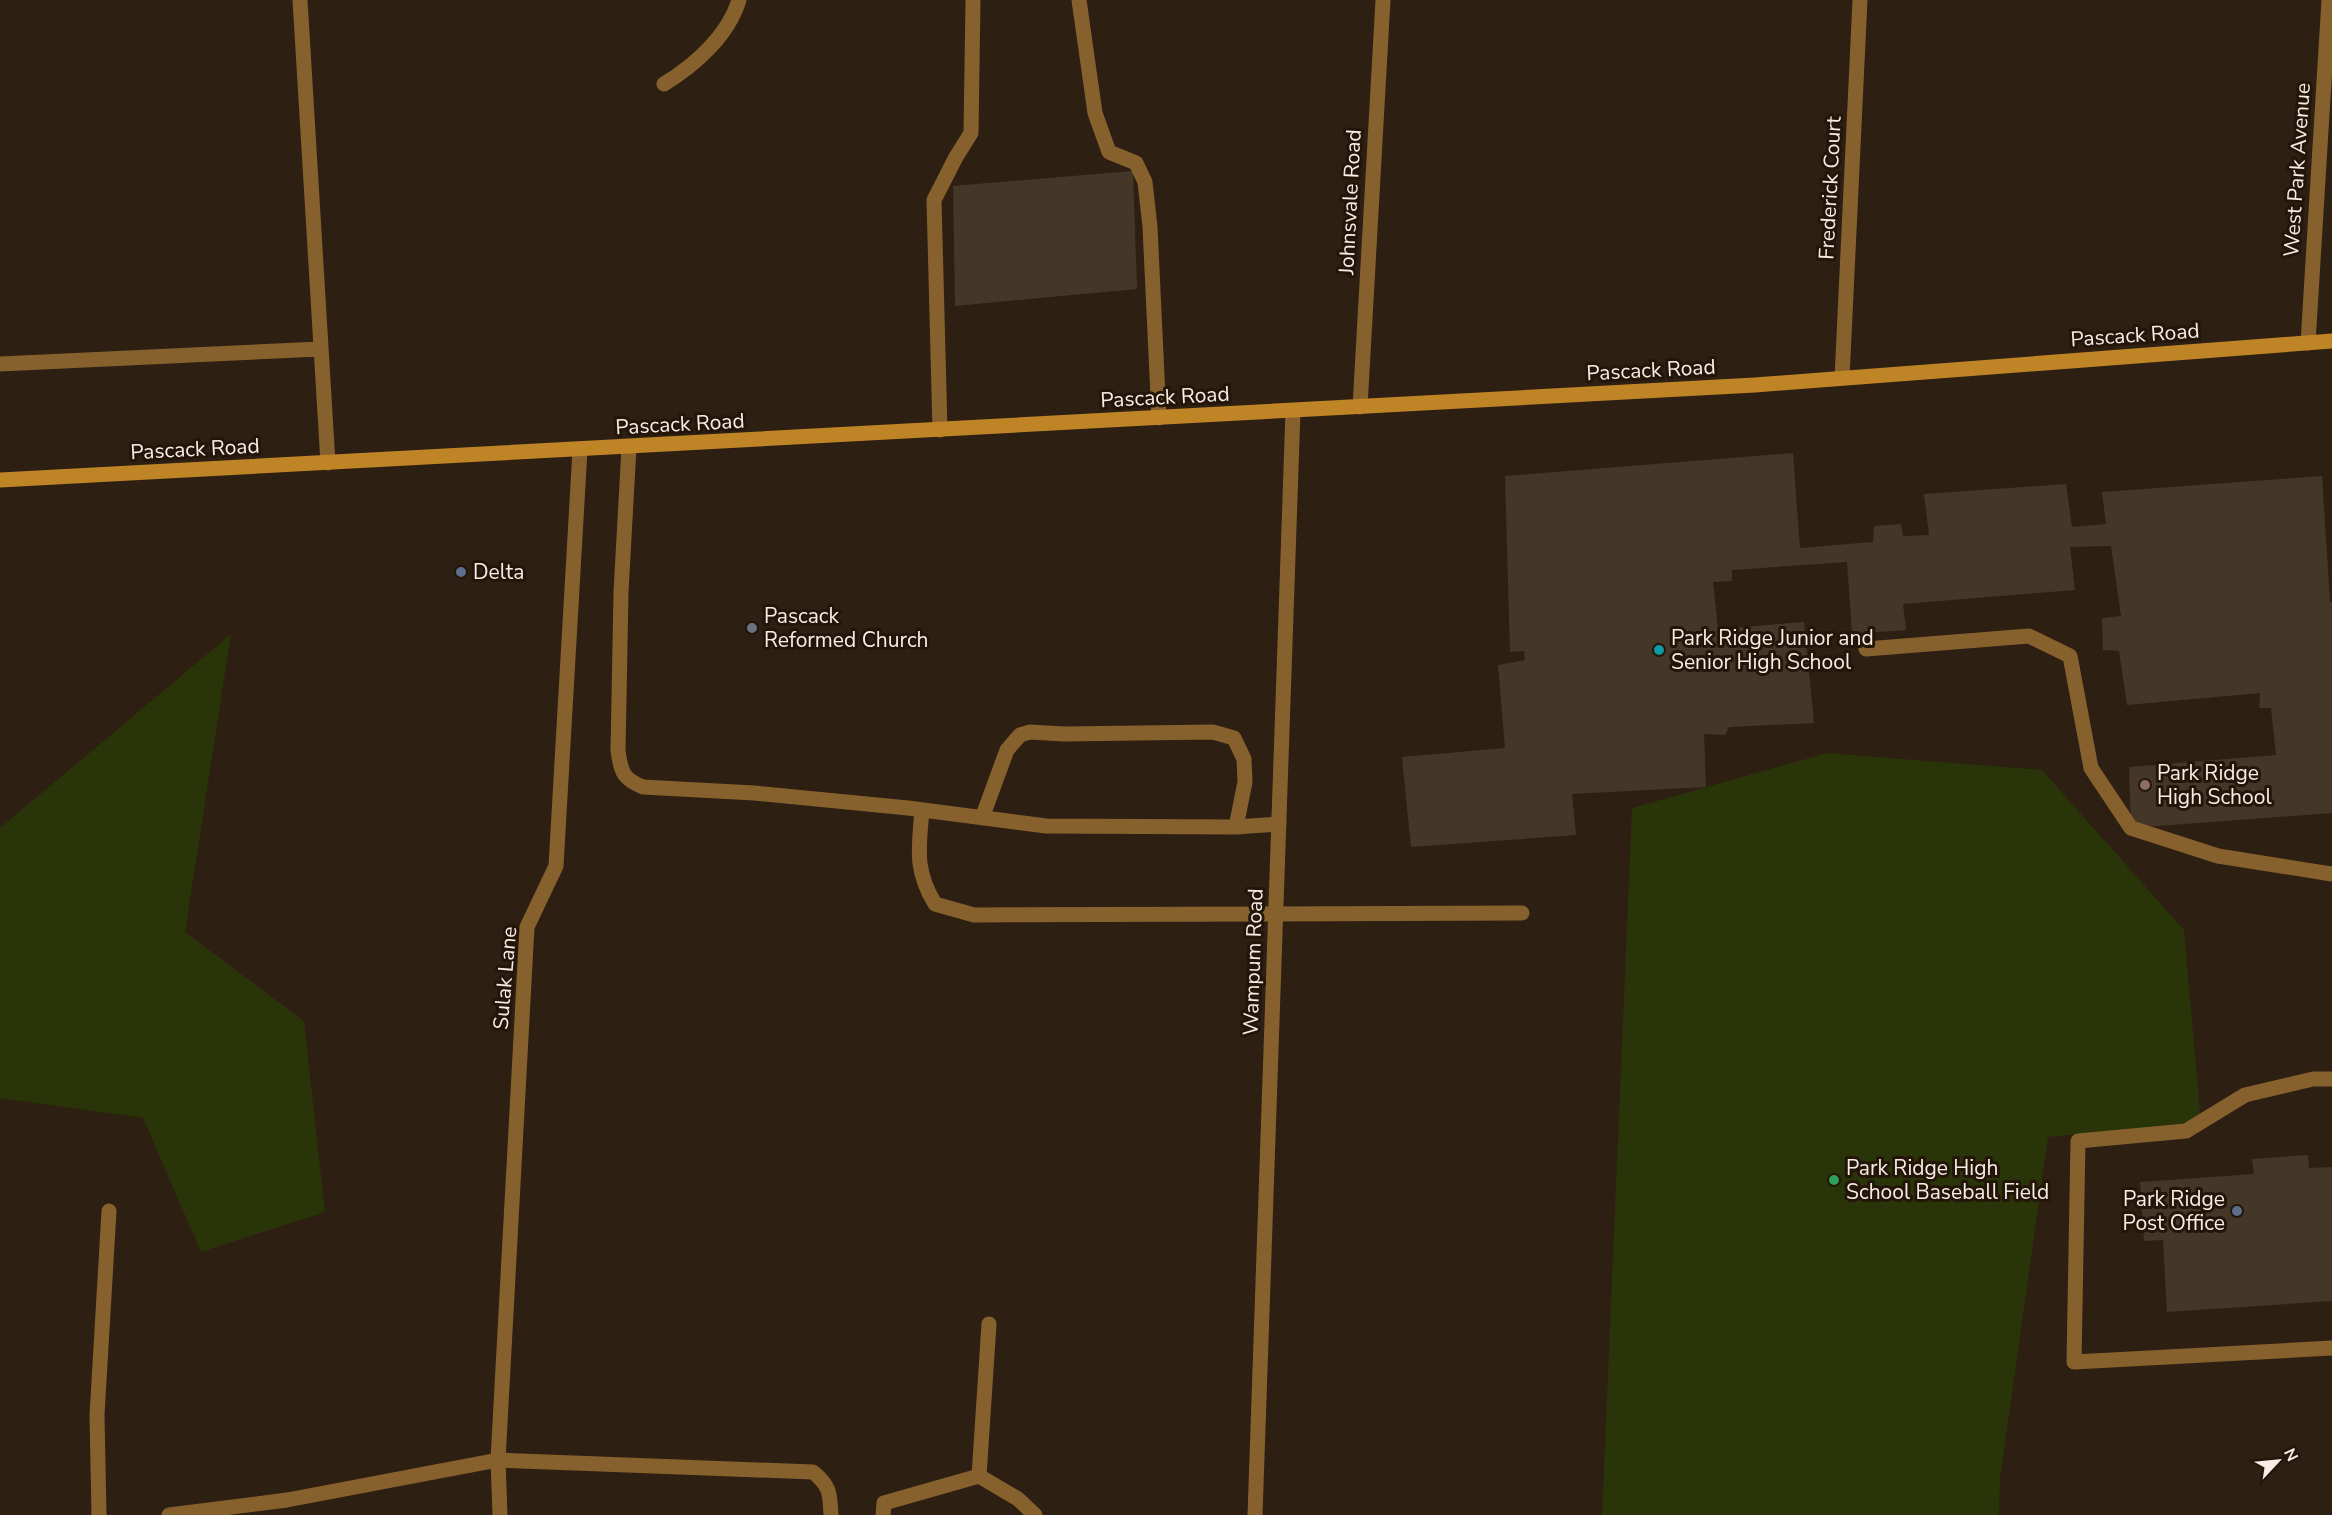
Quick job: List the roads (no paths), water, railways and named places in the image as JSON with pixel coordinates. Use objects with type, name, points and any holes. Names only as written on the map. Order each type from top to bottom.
[{"type":"street","points":[[300,0],[328,463]]},
{"type":"street","points":[[664,84],[686,70],[717,39],[739,0]]},
{"type":"street","points":[[940,430],[934,200],[971,133],[973,0]]},
{"type":"street","points":[[1079,0],[1095,113],[1109,152],[1136,163],[1145,182],[1150,227],[1159,418]]},
{"type":"street","name":"Johnsvale Road","points":[[1360,407],[1383,0]]},
{"type":"street","name":"Frederick Court","points":[[1842,378],[1860,0]]},
{"type":"street","name":"West Park Avenue","points":[[2308,343],[2329,0]]},
{"type":"street","name":"Pascack Road","points":[[0,480],[1293,411],[1842,378],[2332,341]]},
{"type":"street","points":[[0,364],[320,349]]},
{"type":"street","name":"Wampum Road","points":[[1255,1515],[1293,411]]},
{"type":"street","points":[[629,447],[621,592],[618,752],[620,767],[629,781],[643,787],[754,793],[922,810],[1046,826],[1279,824]]},
{"type":"street","name":"Sulak Lane","points":[[500,1515],[498,1460],[527,927],[556,866],[580,450]]},
{"type":"street","points":[[1866,649],[2029,636],[2070,656],[2091,768],[2131,828],[2218,856],[2332,874]]},
{"type":"street","points":[[982,818],[1007,750],[1020,735],[1030,732],[1064,734],[1213,732],[1234,738],[1244,759],[1245,782],[1236,826]]},
{"type":"street","points":[[922,810],[918,859],[927,890],[935,904],[974,915],[1276,912],[1522,913]]},
{"type":"street","points":[[2332,1079],[2313,1079],[2245,1095],[2186,1131],[2078,1141],[2074,1362],[2332,1348]]},
{"type":"street","points":[[99,1515],[97,1415],[109,1211]]},
{"type":"street","points":[[979,1476],[990,1324]]},
{"type":"street","points":[[169,1515],[287,1500],[498,1460],[813,1472],[827,1484],[831,1499],[831,1515]]},
{"type":"street","points":[[883,1515],[884,1503],[979,1476],[1018,1499],[1035,1515]]},
{"type":"place","name":"Delta","points":[[461,572]]},
{"type":"place","name":"Pascack Reformed Church","points":[[752,628]]},
{"type":"place","name":"Park Ridge Junior and Senior High School","points":[[1659,650]]},
{"type":"place","name":"Park Ridge High School","points":[[2145,785]]},
{"type":"place","name":"Park Ridge High School Baseball Field","points":[[1834,1180]]},
{"type":"place","name":"Park Ridge Post Office","points":[[2237,1211]]}]
